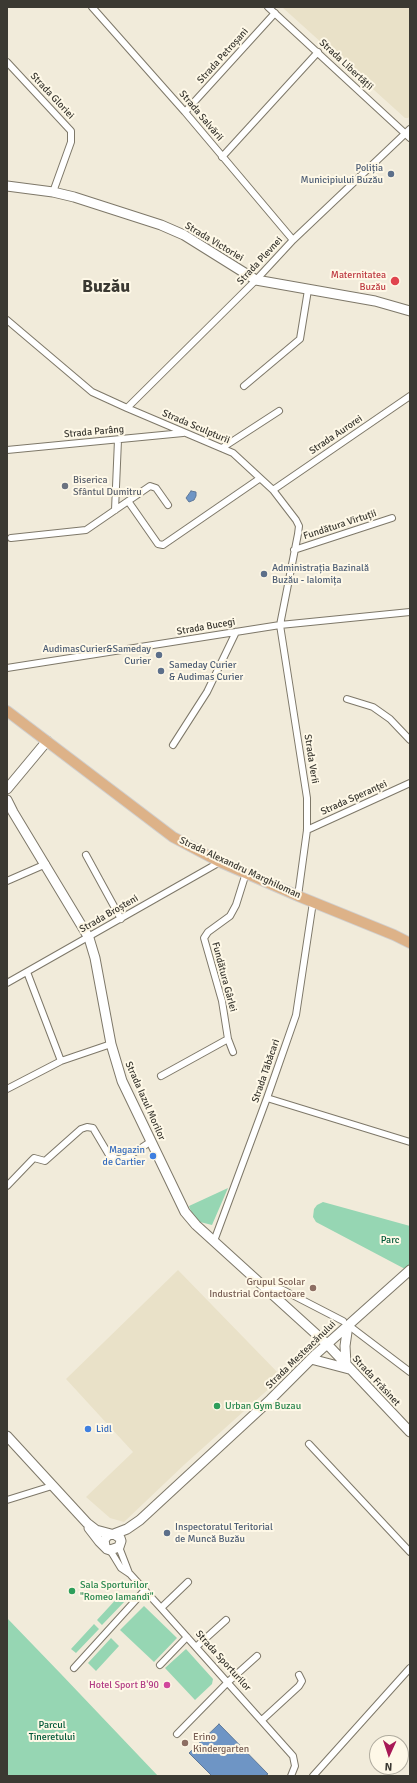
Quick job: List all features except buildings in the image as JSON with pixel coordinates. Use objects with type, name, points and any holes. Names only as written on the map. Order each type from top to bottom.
[{"type":"main road","name":"Strada Alexandru Marghiloman","points":[[7,711],[156,826],[173,837],[220,862],[410,943]]},
{"type":"street","name":"Strada Salvării","points":[[92,7],[186,112],[293,240]]},
{"type":"street","name":"Strada Libertății","points":[[268,7],[409,134]]},
{"type":"street","name":"Strada Petroșani","points":[[186,112],[275,13]]},
{"type":"street","points":[[222,156],[318,52]]},
{"type":"street","name":"Strada Gloriei","points":[[7,62],[68,127],[72,134],[71,142],[53,192]]},
{"type":"street","name":"Strada Plevnei","points":[[127,408],[256,280],[293,240],[409,134]]},
{"type":"street","name":"Strada Victoriei","points":[[7,186],[53,192],[74,197],[166,228],[184,235],[256,280],[375,301],[410,311]]},
{"type":"street","points":[[244,386],[300,339],[308,290]]},
{"type":"street","name":"Strada Sculpturii","points":[[7,320],[92,392],[183,433],[233,453],[259,479],[273,490],[294,516],[298,526],[280,625]]},
{"type":"street","name":"Strada Aurorei","points":[[273,490],[410,396]]},
{"type":"street","points":[[222,448],[279,411]]},
{"type":"street","name":"Strada Parâng","points":[[7,450],[183,433]]},
{"type":"street","points":[[115,510],[118,440]]},
{"type":"street","points":[[128,501],[158,544],[163,546],[259,479]]},
{"type":"street","points":[[11,538],[84,530],[148,487],[152,486],[156,488],[168,505]]},
{"type":"street","name":"Fundătura Virtuții","points":[[294,550],[392,518]]},
{"type":"street","name":"Strada Bucegi","points":[[7,668],[120,652],[280,625],[410,612]]},
{"type":"street","name":"Strada Verii","points":[[280,625],[306,798],[307,830],[298,896]]},
{"type":"street","points":[[173,745],[206,692],[236,632]]},
{"type":"street","points":[[347,699],[373,706],[390,719],[410,740]]},
{"type":"street","points":[[7,789],[47,741]]},
{"type":"street","name":"Strada Speranței","points":[[307,830],[410,784]]},
{"type":"street","name":"Strada Iazul Morilor","points":[[7,800],[89,938],[95,958],[111,1044],[122,1081],[150,1142],[185,1212],[196,1225],[327,1344]]},
{"type":"street","points":[[86,855],[121,919]]},
{"type":"street","name":"Strada Broșteni","points":[[7,983],[89,938],[220,862]]},
{"type":"street","points":[[7,881],[46,864]]},
{"type":"street","name":"Fundătura Gârlei","points":[[233,1052],[228,1040],[222,1001],[204,938],[208,932],[230,916],[236,904],[246,873]]},
{"type":"street","name":"Strada Tăbăcari","points":[[214,1241],[296,1016],[314,902]]},
{"type":"street","points":[[27,972],[61,1061]]},
{"type":"street","points":[[161,1076],[228,1040]]},
{"type":"street","points":[[7,1089],[61,1061],[111,1044]]},
{"type":"street","points":[[267,1098],[410,1142]]},
{"type":"street","points":[[7,1186],[34,1158],[45,1161],[81,1129],[87,1127],[93,1128],[109,1155],[118,1159],[126,1158],[150,1142]]},
{"type":"street","name":"Strada Mesteacănului","points":[[114,1547],[137,1522],[271,1399],[327,1344],[346,1323],[410,1270]]},
{"type":"street","points":[[263,1286],[283,1290],[346,1323],[410,1372]]},
{"type":"street","points":[[311,1359],[348,1367],[345,1346],[346,1323]]},
{"type":"street","name":"Strada Frăsinet","points":[[327,1344],[410,1432]]},
{"type":"street","name":"Strada Sporturilor","points":[[7,1436],[87,1523],[96,1530],[112,1534]]},
{"type":"street","points":[[309,1444],[410,1552]]},
{"type":"street","points":[[7,1500],[52,1486]]},
{"type":"street","name":"Strada Mesteacănului","points":[[112,1534],[137,1522]]},
{"type":"street","name":"Strada Sporturilor","points":[[87,1523],[92,1533],[114,1547],[130,1574]]},
{"type":"street","points":[[112,1534],[120,1538],[114,1547],[105,1537],[112,1534]]},
{"type":"street","name":"Strada Sporturilor","points":[[114,1547],[117,1563],[130,1574],[293,1756],[295,1766],[291,1776]]},
{"type":"street","points":[[161,1608],[188,1582]]},
{"type":"street","points":[[74,1668],[144,1590]]},
{"type":"street","points":[[196,1647],[226,1620]]},
{"type":"street","points":[[160,1666],[187,1637]]},
{"type":"street","points":[[177,1734],[228,1682],[258,1656]]},
{"type":"street","points":[[313,1776],[410,1668]]},
{"type":"street","points":[[262,1720],[299,1686],[302,1681],[299,1675]]},
{"type":"shaded area","points":[[282,7],[410,7],[410,116],[405,118]]},
{"type":"shaded area","points":[[178,1270],[282,1377],[185,1464],[124,1522],[110,1518],[86,1497],[133,1452],[66,1379]]},
{"type":"green space","points":[[228,1188],[212,1225],[200,1222],[192,1214],[189,1206]]},
{"type":"green space","name":"Parc","points":[[323,1202],[410,1226],[410,1264],[405,1269],[316,1222],[313,1217],[314,1209],[317,1205]]},
{"type":"green space","points":[[120,1595],[126,1600],[102,1625],[97,1620]]},
{"type":"green space","points":[[144,1606],[177,1638],[154,1662],[120,1630]]},
{"type":"green space","name":"Parcul Tineretului","points":[[7,1618],[61,1674],[158,1776],[7,1776]]},
{"type":"green space","points":[[94,1624],[99,1629],[76,1653],[71,1649]]},
{"type":"green space","points":[[111,1638],[119,1646],[96,1671],[88,1663]]},
{"type":"green space","points":[[186,1649],[213,1679],[212,1684],[195,1700],[165,1668]]},
{"type":"water","points":[[191,491],[196,492],[196,496],[194,500],[189,502],[186,498]]},
{"type":"water","points":[[219,1724],[268,1774],[265,1776],[212,1776],[189,1753]]},
{"type":"place","name":"Poliția Municipiului Buzău","points":[[391,174]]},
{"type":"place","name":"Maternitatea Buzău","points":[[395,281]]},
{"type":"place","name":"Biserica Sfântul Dumitru","points":[[65,486]]},
{"type":"place","name":"Administrația Bazinală Buzău - Ialomița","points":[[264,574]]},
{"type":"place","name":"AudimasCurier&Sameday Curier","points":[[159,655]]},
{"type":"place","name":"Sameday Curier & Audimas Curier","points":[[161,671]]},
{"type":"place","name":"Magazin de Cartier","points":[[153,1156]]},
{"type":"place","name":"Grupul Scolar Industrial Contactoare","points":[[313,1288]]},
{"type":"place","name":"Urban Gym Buzau","points":[[217,1406]]},
{"type":"place","name":"Lidl","points":[[88,1429]]},
{"type":"place","name":"Inspectoratul Teritorial de Muncă Buzău","points":[[167,1533]]},
{"type":"place","name":"Sala Sporturilor \"Romeo Iamandi\"","points":[[72,1591]]},
{"type":"place","name":"Hotel Sport B'90","points":[[167,1685]]},
{"type":"place","name":"Erino Kindergarten","points":[[185,1743]]},
{"type":"district","name":"Buzău","points":[[106,287]]}]
